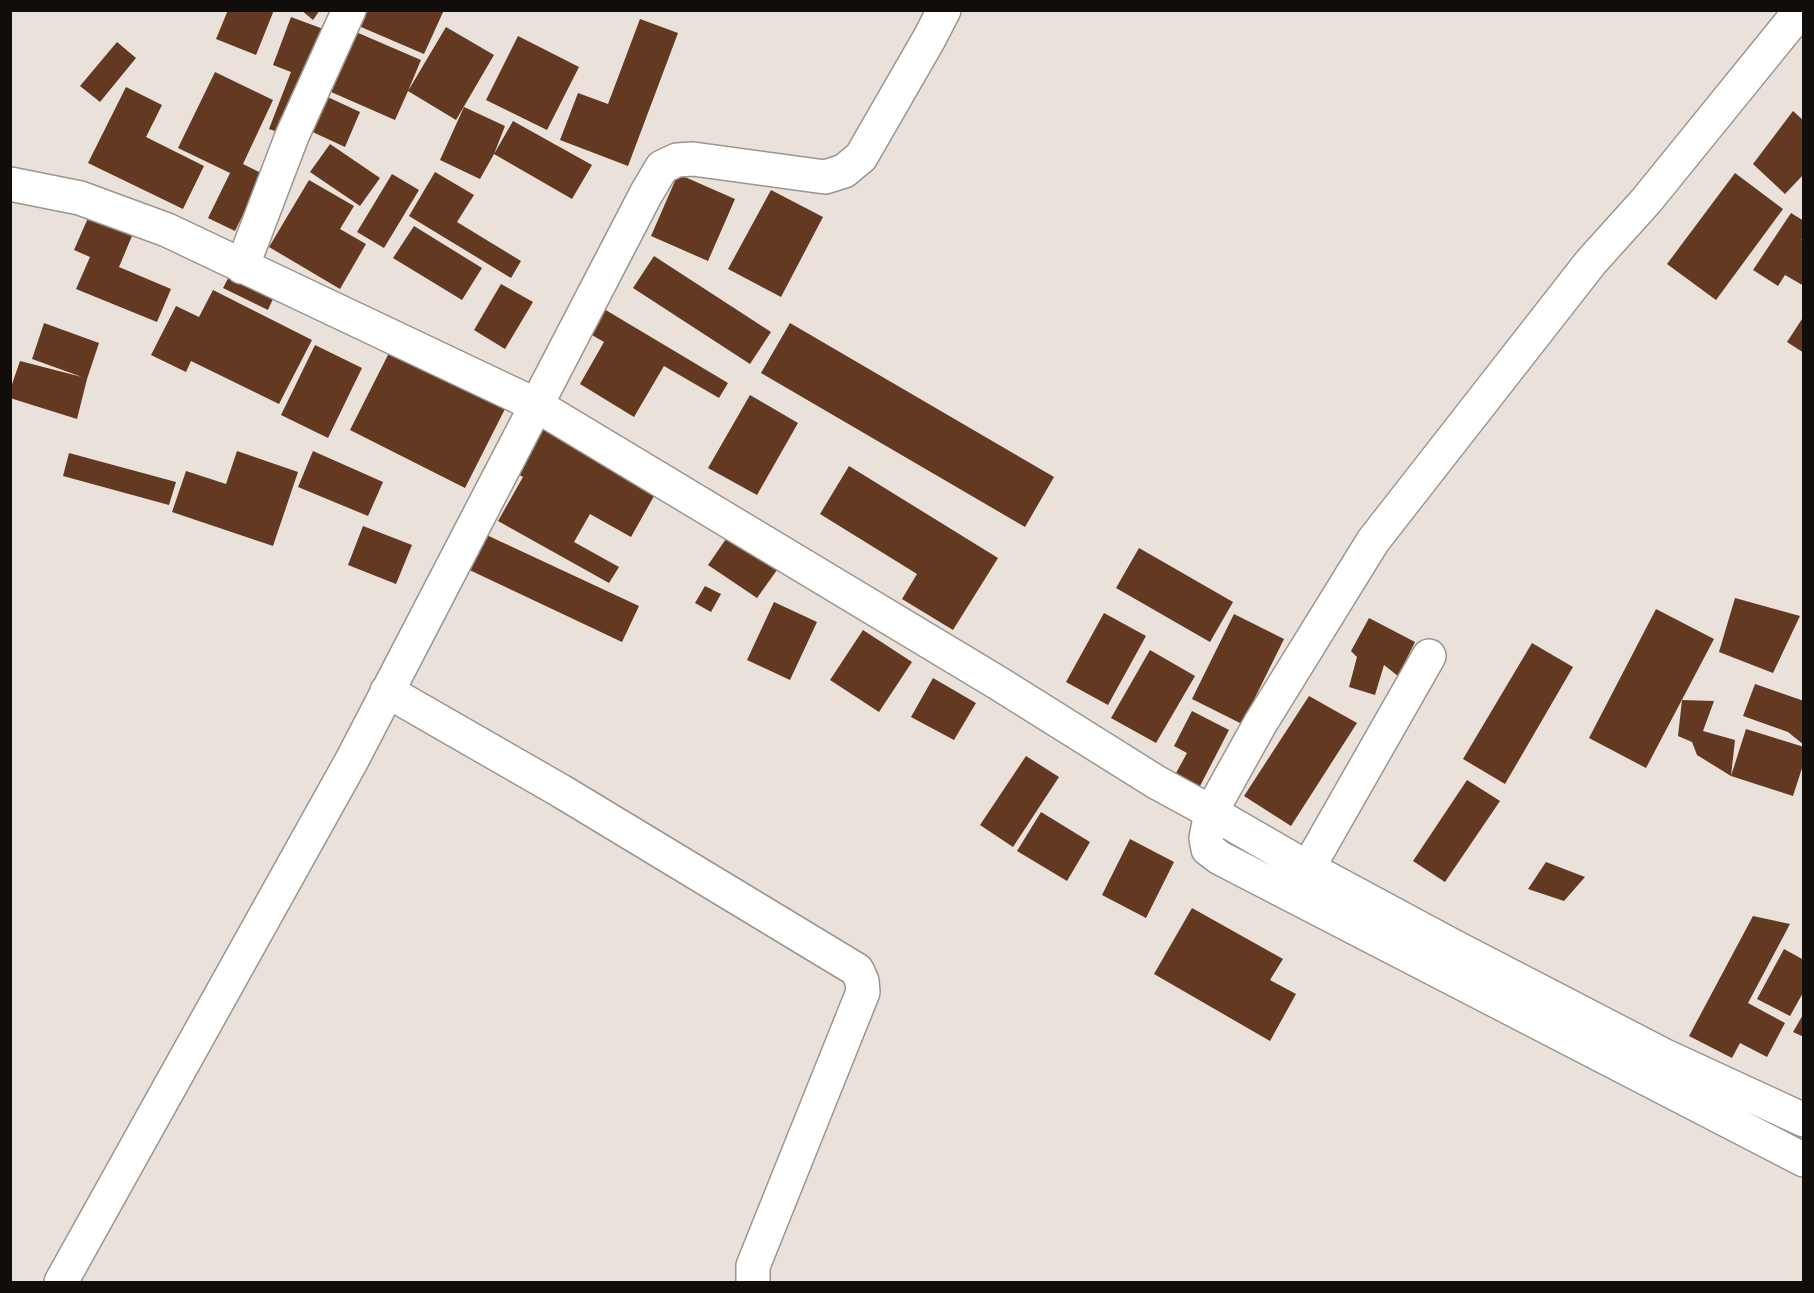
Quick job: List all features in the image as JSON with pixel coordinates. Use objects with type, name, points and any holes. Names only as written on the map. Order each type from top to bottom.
[{"type":"street","points":[[242,267],[292,136],[349,10]]},
{"type":"street","points":[[61,1282],[210,1016],[387,691],[525,399],[662,167],[677,160],[693,159],[825,177],[844,171],[861,157],[944,10]]},
{"type":"street","points":[[1801,10],[1646,201],[1591,262],[1373,541],[1260,724],[1212,812],[1206,838],[1208,849],[1220,858],[1803,1160]]},
{"type":"street","points":[[10,184],[80,198],[167,230],[525,399],[998,683],[1156,782],[1308,868],[1663,1055],[1803,1120]]},
{"type":"street","points":[[1308,868],[1429,656]]},
{"type":"street","points":[[387,691],[561,791],[857,970],[862,981],[863,992],[753,1266],[753,1282]]},
{"type":"building","points":[[228,10],[274,10],[256,55],[216,39]]},
{"type":"building","points":[[301,10],[320,10],[313,20]]},
{"type":"building","points":[[368,10],[444,10],[424,54],[361,27]]},
{"type":"building","points":[[291,17],[326,30],[286,135],[269,129],[291,72],[273,65]]},
{"type":"building","points":[[640,19],[678,33],[628,166],[560,140],[578,93],[608,104]]},
{"type":"building","points":[[446,27],[494,55],[456,120],[408,91]]},
{"type":"building","points":[[349,29],[421,60],[395,120],[322,88]]},
{"type":"building","points":[[518,36],[579,67],[547,130],[486,100]]},
{"type":"building","points":[[117,42],[136,58],[100,102],[80,86]]},
{"type":"building","points":[[215,72],[273,100],[243,164],[263,174],[235,231],[208,218],[230,173],[178,148]]},
{"type":"building","points":[[126,87],[162,105],[146,137],[204,166],[183,209],[88,163]]},
{"type":"building","points":[[319,93],[360,112],[345,147],[304,128]]},
{"type":"building","points":[[464,107],[505,126],[494,154],[480,179],[440,160]]},
{"type":"building","points":[[1793,111],[1804,121],[1804,174],[1785,194],[1753,164]]},
{"type":"building","points":[[513,121],[592,165],[572,199],[494,154]]},
{"type":"building","points":[[330,144],[380,178],[360,206],[310,172]]},
{"type":"building","points":[[435,172],[474,195],[457,222],[521,261],[511,278],[409,216]]},
{"type":"building","points":[[1735,173],[1783,209],[1716,300],[1667,264]]},
{"type":"building","points":[[392,174],[419,190],[384,248],[357,232]]},
{"type":"building","points":[[678,174],[735,199],[708,261],[651,236]]},
{"type":"building","points":[[309,180],[354,206],[340,229],[366,244],[340,289],[269,247]]},
{"type":"building","points":[[771,190],[823,217],[781,297],[728,269]]},
{"type":"building","points":[[1791,213],[1804,221],[1804,238],[1801,240],[1804,241],[1804,286],[1785,275],[1778,286],[1753,270]]},
{"type":"building","points":[[88,218],[132,236],[119,267],[171,289],[157,322],[76,289],[90,257],[74,250]]},
{"type":"building","points":[[414,226],[482,268],[462,300],[393,258]]},
{"type":"building","points":[[654,256],[771,332],[750,364],[633,288]]},
{"type":"building","points":[[232,271],[276,292],[268,310],[223,288]]},
{"type":"building","points":[[501,284],[533,302],[505,349],[474,330]]},
{"type":"building","points":[[213,290],[312,340],[279,404],[191,361],[186,372],[151,355],[176,306],[199,317]]},
{"type":"building","points":[[604,309],[728,383],[719,398],[664,366],[634,417],[580,384],[604,342],[590,334]]},
{"type":"building","points":[[1804,316],[1804,353],[1787,342]]},
{"type":"building","points":[[44,323],[99,343],[77,419],[10,398],[10,390],[20,361],[82,377],[32,359]]},
{"type":"building","points":[[790,323],[1054,477],[1025,527],[761,373]]},
{"type":"building","points":[[315,345],[362,368],[328,438],[281,415]]},
{"type":"building","points":[[393,345],[508,403],[465,488],[350,430]]},
{"type":"building","points":[[750,395],[798,423],[757,495],[708,468]]},
{"type":"building","points":[[545,425],[658,489],[631,537],[590,514],[574,542],[619,567],[609,583],[498,521],[523,477],[518,474]]},
{"type":"building","points":[[237,451],[298,472],[273,546],[172,512],[186,471],[226,484]]},
{"type":"building","points":[[313,451],[383,482],[368,516],[298,487]]},
{"type":"building","points":[[69,453],[176,482],[169,505],[63,476]]},
{"type":"building","points":[[849,466],[998,558],[953,630],[902,599],[917,574],[820,514]]},
{"type":"building","points":[[363,526],[412,545],[396,584],[348,565]]},
{"type":"building","points":[[478,531],[639,606],[622,642],[461,566]]},
{"type":"building","points":[[728,536],[777,570],[757,598],[708,565]]},
{"type":"building","points":[[1139,548],[1233,602],[1210,642],[1116,588]]},
{"type":"building","points":[[705,586],[721,594],[711,612],[695,603]]},
{"type":"building","points":[[1735,598],[1800,616],[1773,673],[1719,652]]},
{"type":"building","points":[[774,602],[817,622],[790,680],[747,660]]},
{"type":"building","points":[[1656,609],[1714,639],[1646,768],[1589,738]]},
{"type":"building","points":[[1104,613],[1146,636],[1108,705],[1066,682]]},
{"type":"building","points":[[1234,614],[1284,639],[1242,724],[1192,699]]},
{"type":"building","points":[[1369,618],[1415,642],[1398,676],[1384,665],[1375,695],[1349,687],[1357,657],[1351,651]]},
{"type":"building","points":[[863,630],[912,662],[879,712],[830,680]]},
{"type":"building","points":[[1532,643],[1573,667],[1505,784],[1463,759]]},
{"type":"building","points":[[1150,650],[1195,676],[1156,743],[1111,718]]},
{"type":"building","points":[[933,678],[976,703],[954,740],[911,717]]},
{"type":"building","points":[[1755,684],[1804,701],[1804,745],[1788,732],[1743,716]]},
{"type":"building","points":[[1309,696],[1357,723],[1291,826],[1244,796]]},
{"type":"building","points":[[1682,700],[1714,701],[1703,731],[1735,740],[1731,776],[1697,755],[1692,742],[1678,736]]},
{"type":"building","points":[[1192,711],[1229,730],[1199,788],[1175,775],[1187,753],[1174,746]]},
{"type":"building","points":[[1746,729],[1804,747],[1804,762],[1793,796],[1731,776]]},
{"type":"building","points":[[1026,756],[1059,777],[1013,847],[980,825]]},
{"type":"building","points":[[1467,780],[1500,801],[1445,882],[1413,861]]},
{"type":"building","points":[[1041,812],[1090,842],[1067,881],[1017,851]]},
{"type":"building","points":[[1130,839],[1174,862],[1146,918],[1102,895]]},
{"type":"building","points":[[1546,862],[1585,877],[1564,901],[1528,889]]},
{"type":"building","points":[[1192,908],[1283,959],[1270,980],[1296,994],[1270,1041],[1154,974]]},
{"type":"building","points":[[1753,916],[1790,924],[1748,1003],[1785,1023],[1767,1057],[1740,1043],[1732,1058],[1689,1036]]},
{"type":"building","points":[[1784,949],[1804,960],[1804,991],[1790,1016],[1757,999]]},
{"type":"building","points":[[1804,1013],[1804,1037],[1793,1032]]}]
